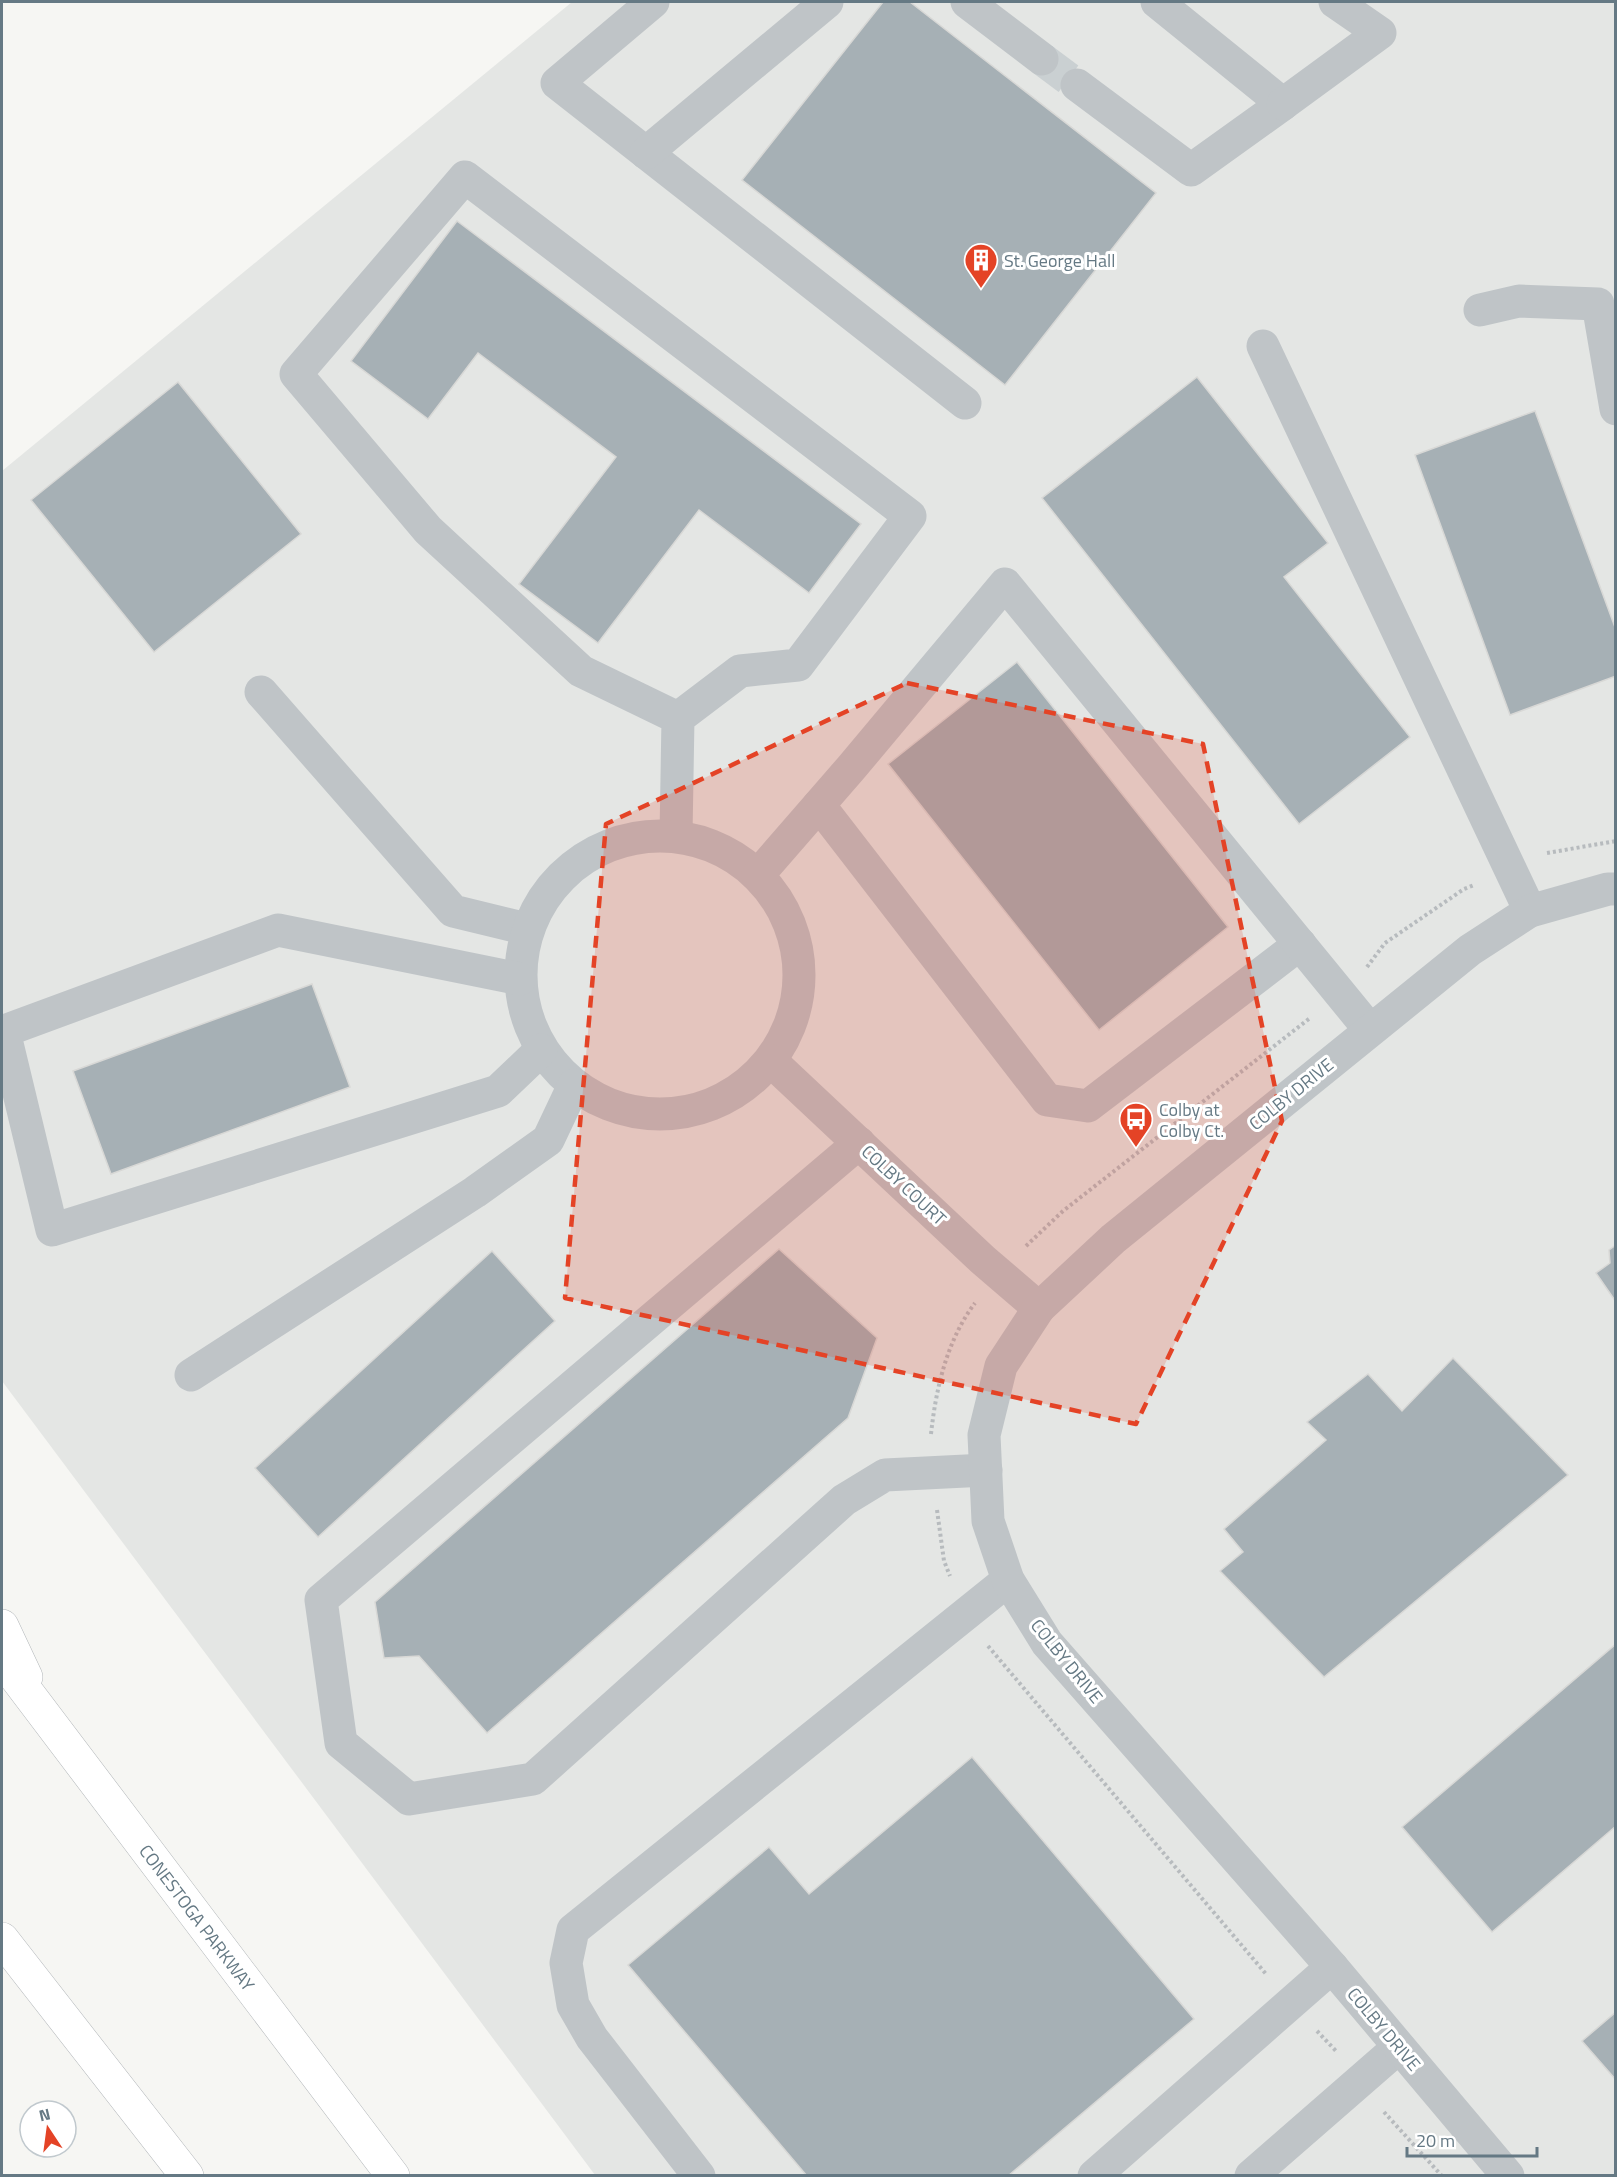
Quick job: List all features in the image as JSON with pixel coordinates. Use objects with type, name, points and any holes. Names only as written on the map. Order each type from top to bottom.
[{"type":"highway","points":[[2,1626],[42,1712]]},
{"type":"highway","name":"CONESTOGA PARKWAY","points":[[2,1659],[393,2175]]},
{"type":"highway","points":[[2,1939],[187,2175]]},
{"type":"street","points":[[652,2],[558,83],[965,403]]},
{"type":"street","points":[[646,153],[827,2]]},
{"type":"street","points":[[967,2],[1042,59]]},
{"type":"street","points":[[1157,2],[1283,105]]},
{"type":"street","points":[[1077,85],[1191,170],[1380,33],[1335,2]]},
{"type":"street","points":[[465,177],[910,516],[798,665],[740,671],[678,718],[581,671],[428,530],[296,374],[465,177]]},
{"type":"street","points":[[1480,310],[1519,301],[1598,304],[1616,409]]},
{"type":"street","points":[[1263,346],[1530,911]]},
{"type":"street","points":[[758,875],[1005,584],[1370,1030]]},
{"type":"street","points":[[261,692],[453,910],[527,929]]},
{"type":"street","points":[[676,836],[678,718]]},
{"type":"street","points":[[819,805],[1047,1100],[1088,1106],[1300,944]]},
{"type":"street","points":[[665,835],[676,836],[734,856],[758,875],[786,914],[800,961],[794,1018],[771,1061],[753,1080],[711,1106],[670,1115],[621,1110],[574,1085],[541,1050],[523,1007],[520,979],[521,959],[527,929],[551,886],[603,847],[665,835]]},
{"type":"street","name":"COLBY DRIVE","points":[[1508,2175],[1332,1967],[1047,1643],[1008,1580],[988,1521],[984,1435],[1001,1366],[1039,1308],[1113,1239],[1470,950],[1530,911],[1608,889],[1616,890]]},
{"type":"street","points":[[520,979],[278,930],[4,1031],[52,1230],[498,1091],[541,1050]]},
{"type":"street","name":"COLBY COURT","points":[[771,1061],[983,1260],[1039,1308]]},
{"type":"street","points":[[191,1375],[475,1192],[548,1140],[574,1085]]},
{"type":"street","points":[[860,1143],[321,1600],[341,1743],[409,1799],[534,1779],[844,1500],[885,1474],[986,1470]]},
{"type":"street","points":[[699,2175],[592,2038],[573,2005],[566,1963],[573,1930],[1008,1580]]},
{"type":"street","points":[[1094,2175],[1332,1967]]},
{"type":"street","points":[[1251,2175],[1399,2047]]},
{"type":"path","points":[[1543,854],[1616,841]]},
{"type":"path","points":[[1363,973],[1385,944],[1464,890]]},
{"type":"path","points":[[1038,1233],[1107,1175],[1316,1013]]},
{"type":"path","points":[[930,1434],[935,1399],[945,1362],[973,1306]]},
{"type":"path","points":[[939,1526],[944,1561],[952,1581]]},
{"type":"path","points":[[992,1653],[1269,1978]]},
{"type":"path","points":[[1377,2105],[1442,2175]]},
{"type":"highlighted area","points":[[907,683],[1203,744],[1282,1121],[1136,1424],[565,1298],[606,824]]},
{"type":"shaded area","points":[[572,2],[1615,2],[1615,2175],[595,2175],[2,1381],[2,471]]},
{"type":"building","name":"St. George Hall","points":[[883,2],[910,2],[1156,193],[1005,385],[742,180]]},
{"type":"building","points":[[457,221],[861,524],[809,593],[699,510],[598,643],[519,584],[616,457],[478,353],[428,419],[351,361]]},
{"type":"building","points":[[1197,377],[1328,543],[1284,577],[1410,737],[1299,824],[1042,498]]},
{"type":"building","points":[[178,382],[301,534],[154,652],[31,500]]},
{"type":"building","points":[[1535,411],[1616,630],[1616,676],[1510,715],[1415,455]]},
{"type":"building","points":[[1017,662],[1228,927],[1099,1030],[888,764]]},
{"type":"building","points":[[312,984],[350,1087],[111,1174],[73,1071]]},
{"type":"building","points":[[1616,1245],[1616,1302],[1596,1273],[1610,1263],[1609,1250]]},
{"type":"building","points":[[779,1249],[877,1338],[848,1418],[487,1733],[419,1656],[384,1658],[375,1602]]},
{"type":"building","points":[[492,1251],[555,1321],[318,1537],[255,1468]]},
{"type":"building","points":[[1453,1358],[1568,1475],[1324,1677],[1220,1571],[1243,1552],[1224,1529],[1326,1440],[1307,1422],[1368,1374],[1402,1411]]},
{"type":"building","points":[[1616,1644],[1616,1826],[1492,1932],[1402,1827]]},
{"type":"building","points":[[972,1757],[1194,2019],[1008,2176],[807,2176],[628,1965],[769,1847],[809,1894]]},
{"type":"building","points":[[1616,2012],[1616,2080],[1582,2041]]},
{"type":"tunnel","points":[[1042,59],[1077,85]]},
{"type":"place","name":"St. George Hall","points":[[981,289]]},
{"type":"place","name":"Colby at Colby Ct.","points":[[1136,1148]]}]
